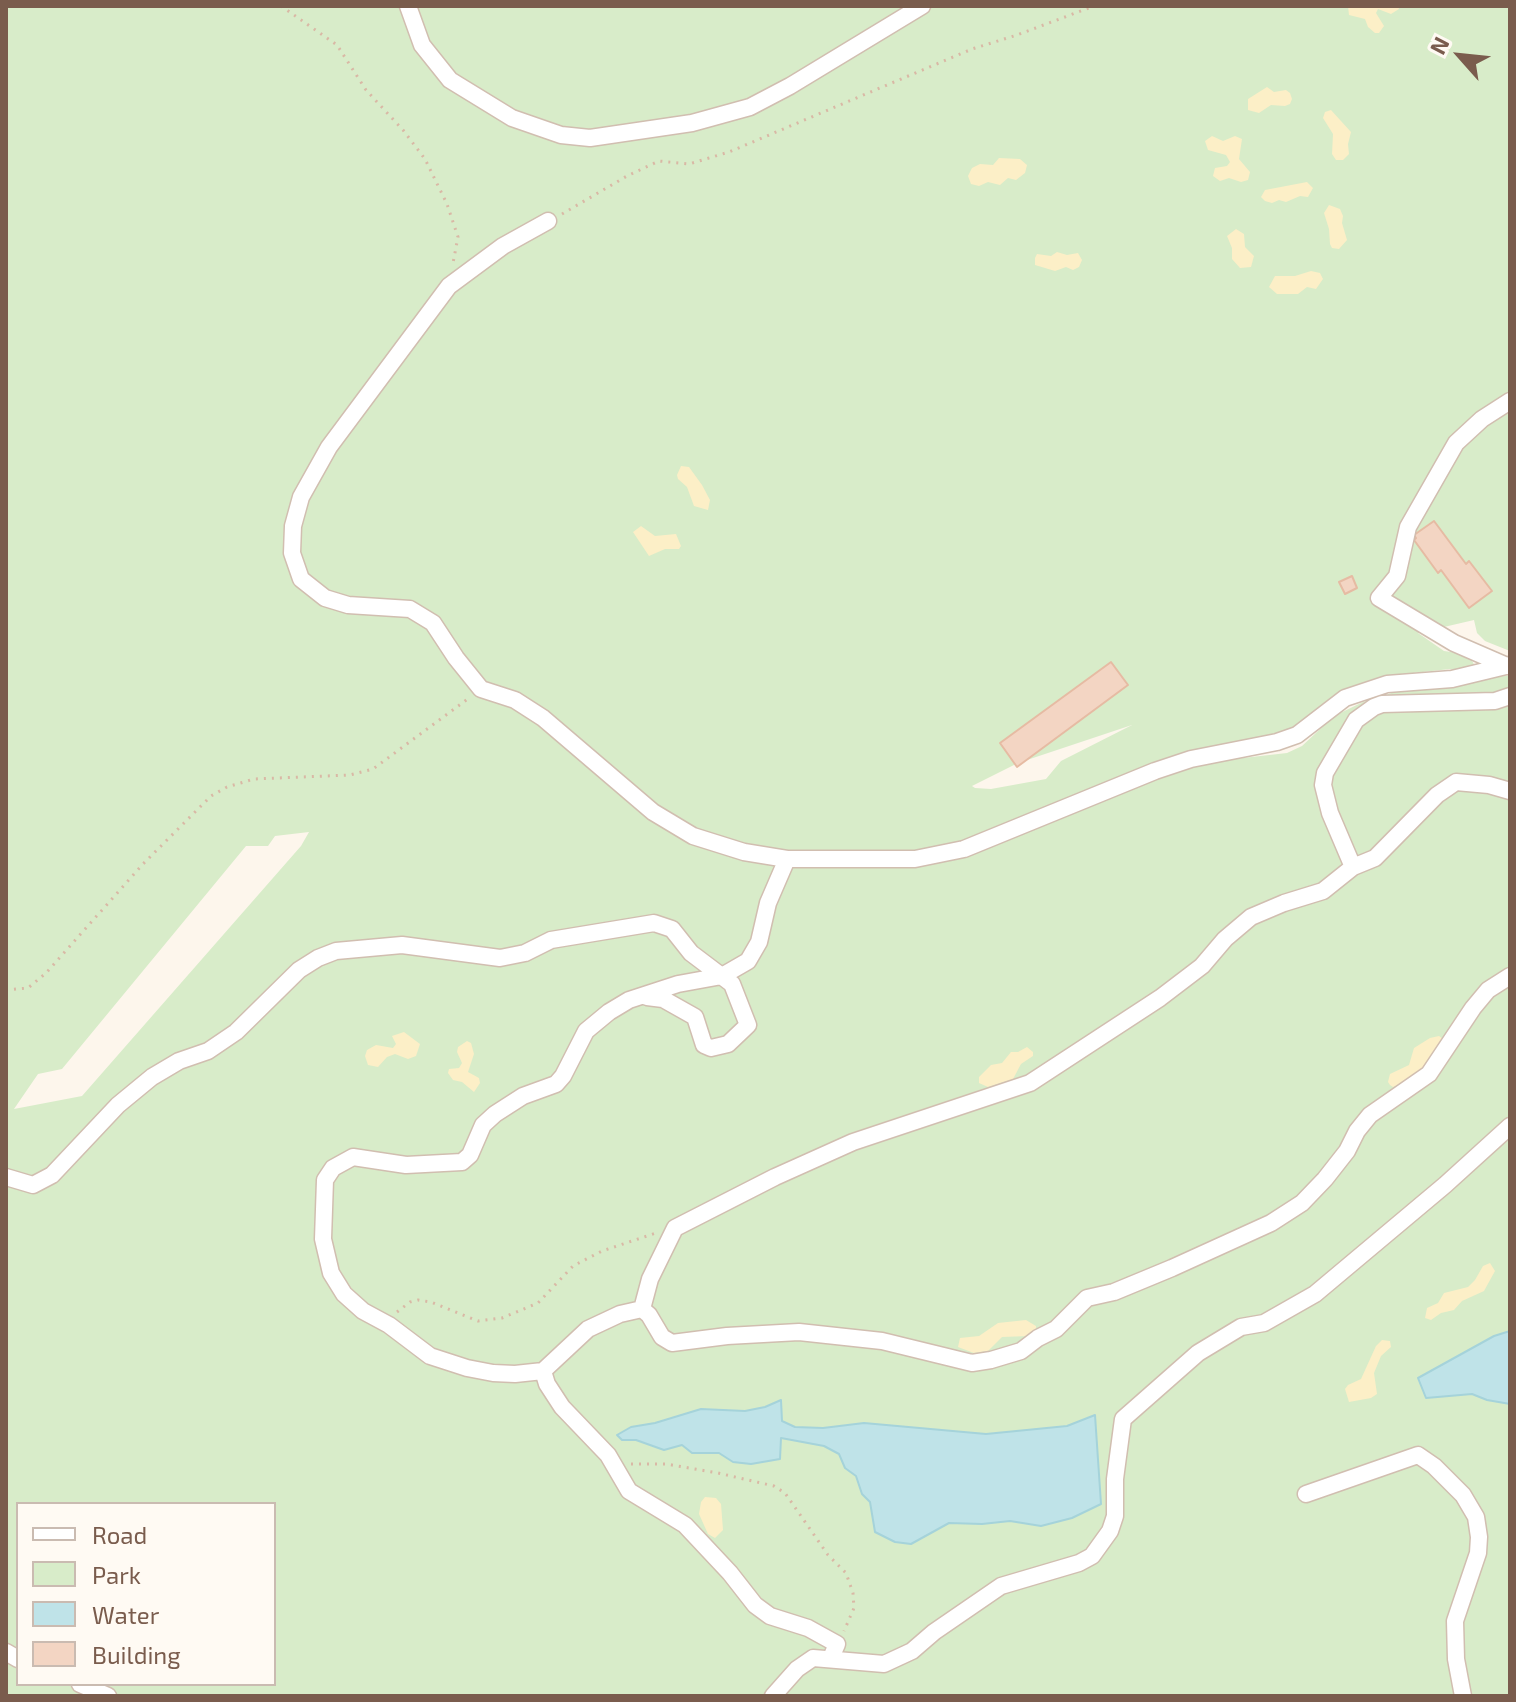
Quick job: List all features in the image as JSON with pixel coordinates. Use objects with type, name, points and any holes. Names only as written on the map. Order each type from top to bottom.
[{"type":"street","points":[[408,6],[422,45],[458,86],[512,118],[561,135],[590,138],[692,123],[750,107],[922,6]]},
{"type":"street","points":[[548,221],[503,246],[449,286],[329,447],[301,497],[293,526],[292,553],[301,579],[325,598],[348,605],[410,609],[433,623],[481,689],[515,700],[543,718],[653,812],[693,836],[744,852],[787,859],[915,859],[964,849],[1167,767],[1297,735],[1345,698],[1378,687],[1452,679],[1508,666]]},
{"type":"street","points":[[1508,666],[1454,643],[1379,598],[1397,576],[1408,527],[1456,443],[1482,419],[1510,401]]},
{"type":"street","points":[[1378,687],[1382,704]]},
{"type":"street","points":[[1353,867],[1330,813],[1323,785],[1325,773],[1356,720],[1382,704],[1495,701],[1510,696]]},
{"type":"street","points":[[642,1309],[650,1279],[675,1228],[775,1177],[853,1142],[1030,1083],[1160,998],[1202,966],[1225,939],[1251,917],[1323,891],[1353,867],[1375,858],[1437,795],[1456,782],[1489,785],[1510,791]]},
{"type":"street","points":[[642,1309],[620,1314],[588,1329],[543,1371],[515,1374],[467,1368],[430,1356],[389,1325],[363,1311],[344,1294],[331,1273],[323,1239],[325,1180],[333,1168],[353,1157],[406,1165],[462,1162],[470,1155],[483,1125],[515,1100],[556,1084],[586,1031],[619,1006],[678,984],[722,976],[748,961],[759,942],[768,903],[787,859]]},
{"type":"street","points":[[6,1177],[33,1185],[52,1175],[118,1105],[152,1077],[179,1061],[208,1051],[236,1032],[299,970],[336,951],[402,945],[500,958],[525,953],[551,940],[654,923],[672,929],[691,953],[732,984],[748,1025],[741,1035],[720,1047],[711,1048],[704,1045],[695,1017],[663,999],[643,996]]},
{"type":"street","points":[[642,1309],[662,1337],[672,1343],[799,1332],[882,1341],[972,1363],[1021,1351],[1066,1321],[1087,1298],[1114,1292],[1172,1268],[1271,1223],[1302,1203],[1347,1151],[1370,1115],[1429,1074],[1473,1008],[1488,990],[1510,976]]},
{"type":"street","points":[[543,1371],[547,1384],[562,1407],[615,1465],[629,1491],[685,1525],[755,1605],[770,1616],[808,1628],[834,1651],[871,1665],[884,1664],[912,1651],[1001,1586],[1079,1563],[1092,1556],[1106,1538],[1115,1516],[1115,1479],[1123,1419],[1198,1353],[1241,1327],[1264,1323],[1315,1294],[1510,1126]]},
{"type":"street","points":[[1306,1494],[1418,1455],[1434,1466],[1463,1495],[1476,1517],[1479,1537],[1478,1553],[1455,1621],[1456,1659],[1463,1696]]},
{"type":"street","points":[[773,1696],[806,1661],[834,1651]]},
{"type":"street","points":[[85,1686],[108,1696]]},
{"type":"path","points":[[281,6],[337,45],[366,90],[425,159],[447,204],[458,237],[449,286]]},
{"type":"path","points":[[548,221],[659,161],[689,164],[729,152],[972,49],[1094,6]]},
{"type":"path","points":[[6,990],[28,988],[46,973],[143,864],[211,796],[227,787],[254,779],[350,775],[373,769],[481,689]]},
{"type":"path","points":[[389,1325],[398,1311],[418,1300],[431,1302],[478,1321],[502,1318],[538,1303],[573,1266],[602,1251],[675,1228]]},
{"type":"path","points":[[615,1465],[666,1464],[756,1481],[785,1493],[828,1555],[846,1573],[853,1593],[854,1608],[834,1651]]},
{"type":"green space","points":[[6,6],[1510,6],[1510,651],[1485,641],[1477,633],[1474,620],[1418,633],[1444,651],[1471,659],[1475,666],[1462,672],[1450,669],[1395,675],[1368,683],[1300,726],[1250,741],[1234,759],[1287,753],[1302,746],[1334,716],[1363,702],[1401,690],[1427,689],[1510,675],[1510,1696],[6,1696]],"holes":[[[1132,725],[1061,761],[1046,779],[991,789],[972,786],[1018,763]],[[309,832],[301,846],[82,1096],[14,1109],[38,1074],[62,1069],[246,846],[268,846],[275,836]]]},
{"type":"sand","points":[[1348,6],[1398,6],[1399,9],[1391,14],[1378,9],[1376,13],[1384,26],[1379,33],[1375,33],[1365,19],[1349,15]]},
{"type":"sand","points":[[1267,87],[1274,92],[1286,90],[1292,99],[1290,104],[1271,105],[1259,113],[1248,110],[1248,99]]},
{"type":"sand","points":[[1331,110],[1351,132],[1349,154],[1343,160],[1336,160],[1332,154],[1333,134],[1323,118],[1325,112]]},
{"type":"sand","points":[[1212,136],[1223,141],[1235,136],[1242,139],[1239,159],[1250,172],[1248,180],[1241,182],[1229,178],[1220,181],[1213,176],[1215,168],[1227,166],[1230,162],[1226,155],[1208,150],[1205,141]]},
{"type":"sand","points":[[999,158],[1020,159],[1027,165],[1025,173],[1016,180],[1008,178],[1000,185],[988,182],[979,186],[971,184],[968,176],[972,168],[980,164],[993,165]]},
{"type":"sand","points":[[1307,182],[1313,188],[1308,197],[1272,203],[1261,197],[1265,190]]},
{"type":"sand","points":[[1329,205],[1340,209],[1343,216],[1347,240],[1339,249],[1332,248],[1330,244],[1324,213]]},
{"type":"sand","points":[[1236,229],[1244,234],[1245,247],[1254,256],[1251,267],[1240,268],[1232,259],[1227,236]]},
{"type":"sand","points":[[1057,252],[1067,255],[1078,253],[1082,260],[1079,267],[1055,271],[1035,265],[1037,254],[1051,256]]},
{"type":"sand","points":[[1311,271],[1320,273],[1323,279],[1316,289],[1307,287],[1298,294],[1277,294],[1269,287],[1275,276],[1295,276]]},
{"type":"sand","points":[[681,466],[689,467],[702,485],[710,500],[708,510],[694,506],[687,487],[678,479]]},
{"type":"sand","points":[[641,526],[655,536],[676,534],[681,546],[649,556],[633,532]]},
{"type":"sand","points":[[404,1032],[420,1044],[416,1056],[408,1059],[395,1054],[387,1057],[378,1067],[368,1065],[367,1050],[376,1045],[393,1048],[396,1044],[392,1036]]},
{"type":"sand","points":[[1439,1036],[1443,1039],[1441,1054],[1428,1059],[1421,1075],[1393,1087],[1390,1085],[1390,1074],[1409,1065],[1414,1048]]},
{"type":"sand","points":[[467,1041],[471,1043],[474,1054],[468,1072],[479,1078],[480,1083],[474,1092],[462,1082],[453,1080],[448,1073],[449,1069],[459,1068],[462,1063],[458,1047]]},
{"type":"sand","points":[[1027,1047],[1033,1056],[1021,1064],[1013,1079],[988,1087],[979,1083],[979,1077],[991,1065],[1002,1063],[1011,1052]]},
{"type":"sand","points":[[1490,1263],[1495,1271],[1484,1291],[1462,1301],[1454,1310],[1441,1313],[1431,1320],[1425,1318],[1427,1308],[1438,1303],[1444,1293],[1468,1287],[1483,1266]]},
{"type":"sand","points":[[1026,1320],[1036,1326],[1036,1331],[1029,1336],[1002,1337],[988,1351],[974,1353],[958,1347],[960,1338],[979,1336],[998,1323]]},
{"type":"sand","points":[[1382,1340],[1390,1341],[1391,1347],[1381,1356],[1374,1373],[1377,1394],[1349,1402],[1345,1389],[1361,1379],[1376,1346]]},
{"type":"sand","points":[[705,1497],[716,1498],[721,1504],[723,1530],[715,1538],[708,1534],[699,1514]]},
{"type":"water","points":[[1510,1331],[1510,1404],[1472,1394],[1426,1398],[1418,1378],[1494,1336]]},
{"type":"water","points":[[781,1400],[782,1421],[795,1427],[823,1428],[864,1423],[986,1434],[1067,1426],[1095,1415],[1101,1504],[1072,1518],[1041,1526],[1010,1521],[949,1523],[911,1544],[895,1542],[875,1532],[870,1502],[862,1494],[856,1476],[845,1468],[839,1454],[824,1446],[781,1438],[780,1459],[751,1464],[733,1462],[719,1453],[692,1453],[682,1445],[664,1450],[636,1440],[622,1440],[617,1435],[631,1427],[701,1409],[745,1411]]},
{"type":"building","points":[[1434,521],[1466,564],[1469,561],[1492,591],[1469,608],[1414,540],[1414,535]]},
{"type":"building","points":[[1352,576],[1357,588],[1345,594],[1339,582]]},
{"type":"building","points":[[1111,662],[1128,685],[1017,767],[1000,743]]}]
